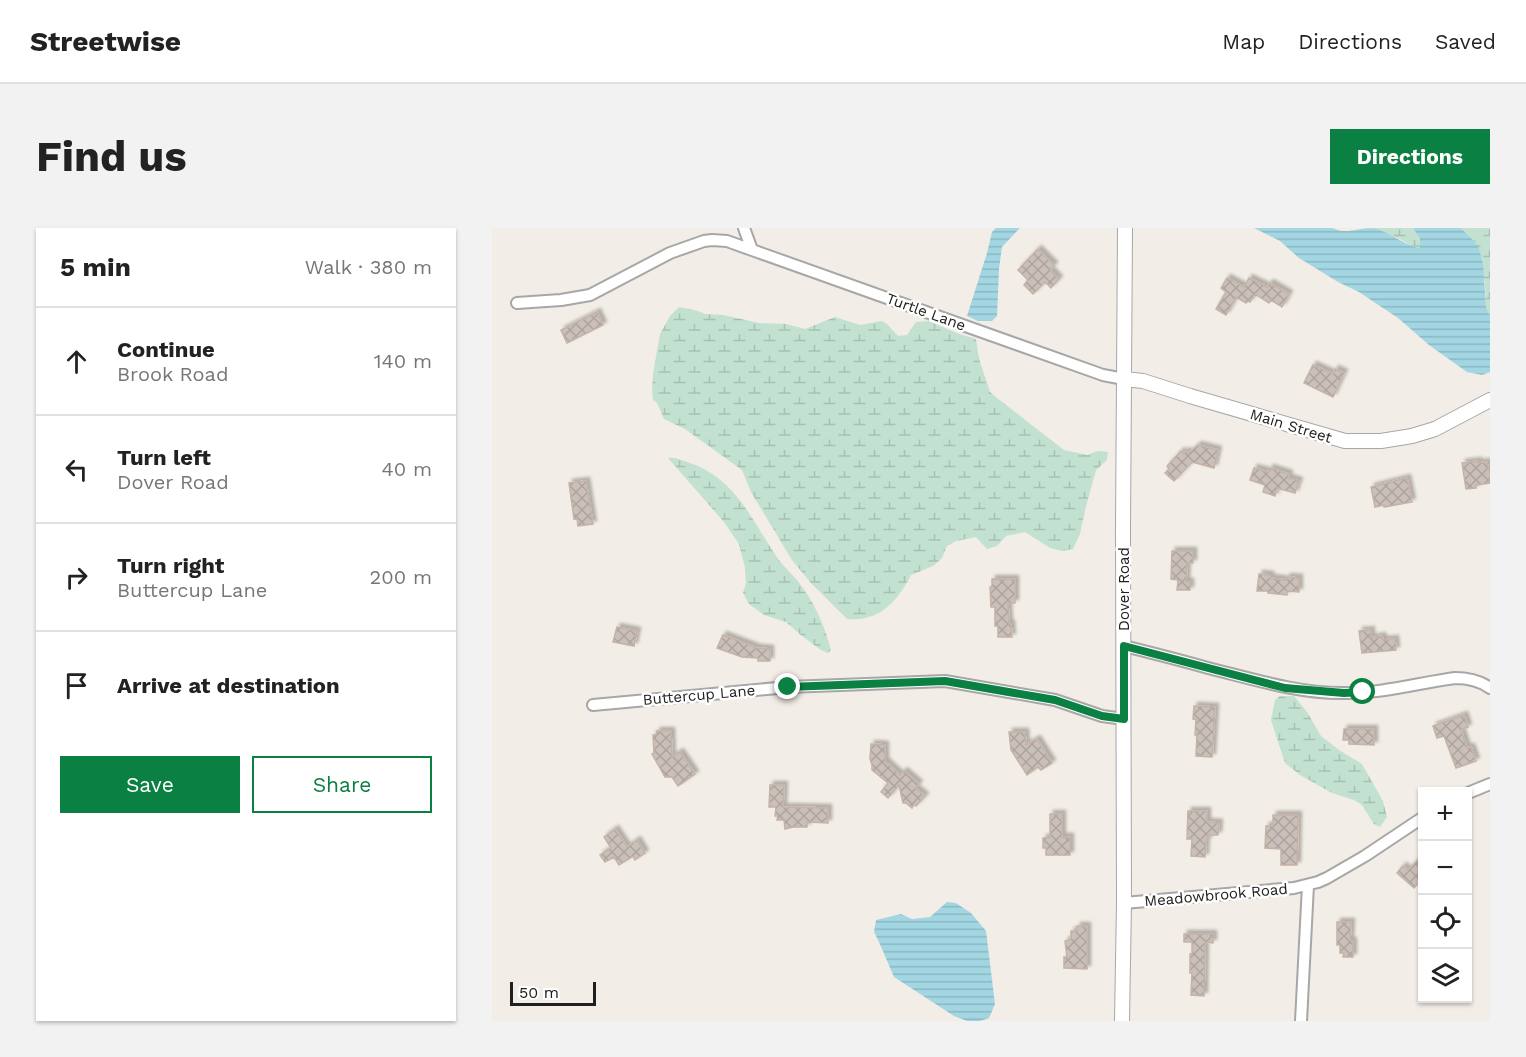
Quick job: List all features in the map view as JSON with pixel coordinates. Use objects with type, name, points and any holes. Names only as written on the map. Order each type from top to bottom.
[{"type":"street","points":[[744,228],[752,250]]},
{"type":"street","name":"Dover Road","points":[[1122,1021],[1125,228]]},
{"type":"street","name":"Turtle Lane","points":[[517,303],[561,300],[590,295],[670,253],[704,241],[727,241],[1103,375],[1124,379]]},
{"type":"street","name":"Main Street","points":[[1124,379],[1143,381],[1345,441],[1381,441],[1412,436],[1435,429],[1490,400]]},
{"type":"street","points":[[1124,646],[1305,691],[1363,692],[1455,678],[1475,680],[1490,688]]},
{"type":"street","name":"Buttercup Lane","points":[[593,705],[788,687],[945,681],[1055,700],[1102,716],[1124,719]]},
{"type":"street","points":[[1472,791],[1490,784]]},
{"type":"street","name":"Meadowbrook Road","points":[[1124,903],[1308,885],[1327,878],[1365,856],[1418,821]]},
{"type":"street","name":"Meadowbrook Road","points":[[1300,1021],[1308,885]]},
{"type":"green space","points":[[1370,228],[1413,228],[1420,239],[1420,248],[1388,234]]},
{"type":"green space","points":[[1461,228],[1490,228],[1490,316],[1486,307],[1485,283],[1478,245]]},
{"type":"green space","points":[[679,307],[705,314],[723,315],[759,323],[786,324],[805,329],[835,317],[860,325],[882,321],[898,336],[907,335],[916,322],[929,321],[976,339],[979,359],[990,392],[997,398],[1064,450],[1087,455],[1098,451],[1108,452],[1107,460],[1096,470],[1080,534],[1073,549],[1062,551],[1050,548],[1025,532],[1006,536],[997,546],[987,549],[976,537],[956,541],[947,546],[942,558],[933,566],[911,575],[900,594],[878,614],[847,619],[810,582],[792,560],[751,492],[742,470],[685,429],[664,419],[657,403],[653,400],[653,374],[660,334],[670,316]]},
{"type":"green space","points":[[668,458],[679,459],[706,470],[719,479],[741,502],[776,556],[797,580],[813,605],[828,640],[831,650],[828,653],[786,622],[764,615],[749,604],[743,593],[746,583],[745,568],[739,544],[724,522]]},
{"type":"green space","points":[[1280,696],[1294,696],[1307,712],[1321,736],[1362,764],[1383,801],[1387,817],[1380,827],[1374,824],[1362,805],[1332,793],[1300,775],[1285,763],[1271,720],[1275,700]]},
{"type":"water","points":[[996,228],[1020,228],[1002,247],[997,316],[992,321],[978,321],[967,316],[992,232]]},
{"type":"water","points":[[1254,228],[1333,228],[1347,231],[1371,228],[1420,248],[1420,239],[1413,228],[1461,228],[1478,245],[1483,264],[1486,307],[1490,316],[1490,372],[1482,375],[1467,372],[1429,345],[1398,318],[1359,292],[1299,258],[1280,241]]},
{"type":"water","points":[[947,902],[956,903],[971,913],[986,931],[995,1004],[989,1018],[980,1021],[967,1021],[954,1016],[894,977],[874,932],[876,920],[901,914],[912,919],[930,917]]},
{"type":"building","points":[[1038,249],[1054,265],[1050,270],[1059,279],[1051,288],[1045,282],[1033,294],[1024,285],[1028,280],[1018,270]]},
{"type":"building","points":[[1227,278],[1244,287],[1249,278],[1267,287],[1270,283],[1289,294],[1282,307],[1271,300],[1269,303],[1255,294],[1250,302],[1246,303],[1236,297],[1226,315],[1216,309],[1226,292],[1221,288]]},
{"type":"building","points":[[597,312],[603,325],[567,343],[561,330]]},
{"type":"building","points":[[1313,365],[1333,374],[1335,369],[1344,373],[1333,397],[1304,383]]},
{"type":"building","points":[[1198,445],[1218,450],[1214,468],[1192,462],[1174,481],[1165,473],[1169,469],[1167,466],[1181,451],[1184,454],[1186,451],[1189,453]]},
{"type":"building","points":[[1478,461],[1478,463],[1487,462],[1490,468],[1490,483],[1466,489],[1462,463]]},
{"type":"building","points":[[1254,468],[1269,472],[1270,468],[1289,474],[1288,478],[1299,481],[1295,493],[1277,488],[1275,496],[1263,492],[1265,485],[1250,480]]},
{"type":"building","points":[[1407,478],[1412,502],[1375,507],[1371,487]]},
{"type":"building","points":[[586,481],[593,524],[578,526],[577,518],[574,519],[569,483]]},
{"type":"building","points":[[1172,551],[1193,551],[1193,563],[1187,563],[1186,582],[1190,582],[1190,590],[1177,590],[1178,580],[1171,579]]},
{"type":"building","points":[[1259,574],[1287,580],[1287,577],[1299,578],[1299,592],[1287,591],[1287,595],[1257,591]]},
{"type":"building","points":[[992,579],[1015,579],[1015,603],[1008,603],[1012,637],[998,637],[998,626],[995,626],[995,607],[991,607]]},
{"type":"building","points":[[617,627],[637,631],[634,646],[613,642]]},
{"type":"building","points":[[1371,630],[1371,638],[1382,636],[1383,640],[1395,639],[1396,650],[1362,653],[1359,631]]},
{"type":"building","points":[[723,635],[757,648],[770,649],[770,661],[758,661],[758,658],[742,657],[717,648]]},
{"type":"building","points":[[1194,706],[1215,707],[1212,757],[1196,756],[1197,735],[1195,735],[1196,720],[1193,719]]},
{"type":"building","points":[[1464,715],[1468,727],[1461,730],[1467,748],[1471,747],[1476,761],[1456,768],[1444,736],[1437,738],[1433,726]]},
{"type":"building","points":[[1344,729],[1374,729],[1374,745],[1349,744],[1349,740],[1343,740]]},
{"type":"building","points":[[657,731],[671,731],[672,757],[680,752],[695,774],[678,786],[672,777],[665,777],[652,754],[654,753],[653,735],[656,735]]},
{"type":"building","points":[[1009,732],[1025,732],[1026,745],[1037,739],[1052,763],[1041,770],[1038,767],[1027,775],[1011,750]]},
{"type":"building","points":[[871,744],[885,745],[885,761],[900,775],[904,771],[919,784],[915,788],[925,796],[916,806],[914,804],[912,808],[903,803],[899,785],[888,798],[881,792],[888,783],[872,770]]},
{"type":"building","points":[[770,785],[784,785],[783,807],[828,808],[828,823],[807,822],[807,827],[785,829],[784,820],[777,820],[778,816],[775,816],[776,807],[769,807]]},
{"type":"building","points":[[1188,811],[1207,811],[1207,822],[1219,823],[1218,835],[1208,835],[1205,857],[1191,856],[1192,839],[1187,839]]},
{"type":"building","points":[[1050,814],[1062,814],[1062,837],[1070,837],[1070,855],[1046,855],[1043,838],[1050,838]]},
{"type":"building","points":[[1273,815],[1298,815],[1297,865],[1281,865],[1281,849],[1265,848],[1266,826],[1273,826]]},
{"type":"building","points":[[615,829],[627,847],[637,840],[645,853],[635,860],[633,856],[619,865],[614,857],[605,862],[600,855],[611,848],[604,837]]},
{"type":"building","points":[[1418,860],[1418,884],[1414,888],[1397,873],[1403,866],[1408,870]]},
{"type":"building","points":[[1337,922],[1351,922],[1350,941],[1353,941],[1353,957],[1343,957],[1344,953],[1340,953],[1340,945],[1337,945]]},
{"type":"building","points":[[1077,926],[1087,926],[1087,969],[1064,968],[1064,957],[1067,957],[1065,941],[1071,939],[1071,931],[1077,931]]},
{"type":"building","points":[[1184,934],[1213,934],[1213,943],[1205,942],[1204,996],[1191,995],[1192,942],[1184,942]]},
{"type":"route","points":[[788,687],[945,681],[1055,700],[1102,716],[1124,719],[1124,646],[1285,688],[1344,693],[1363,692]]}]
